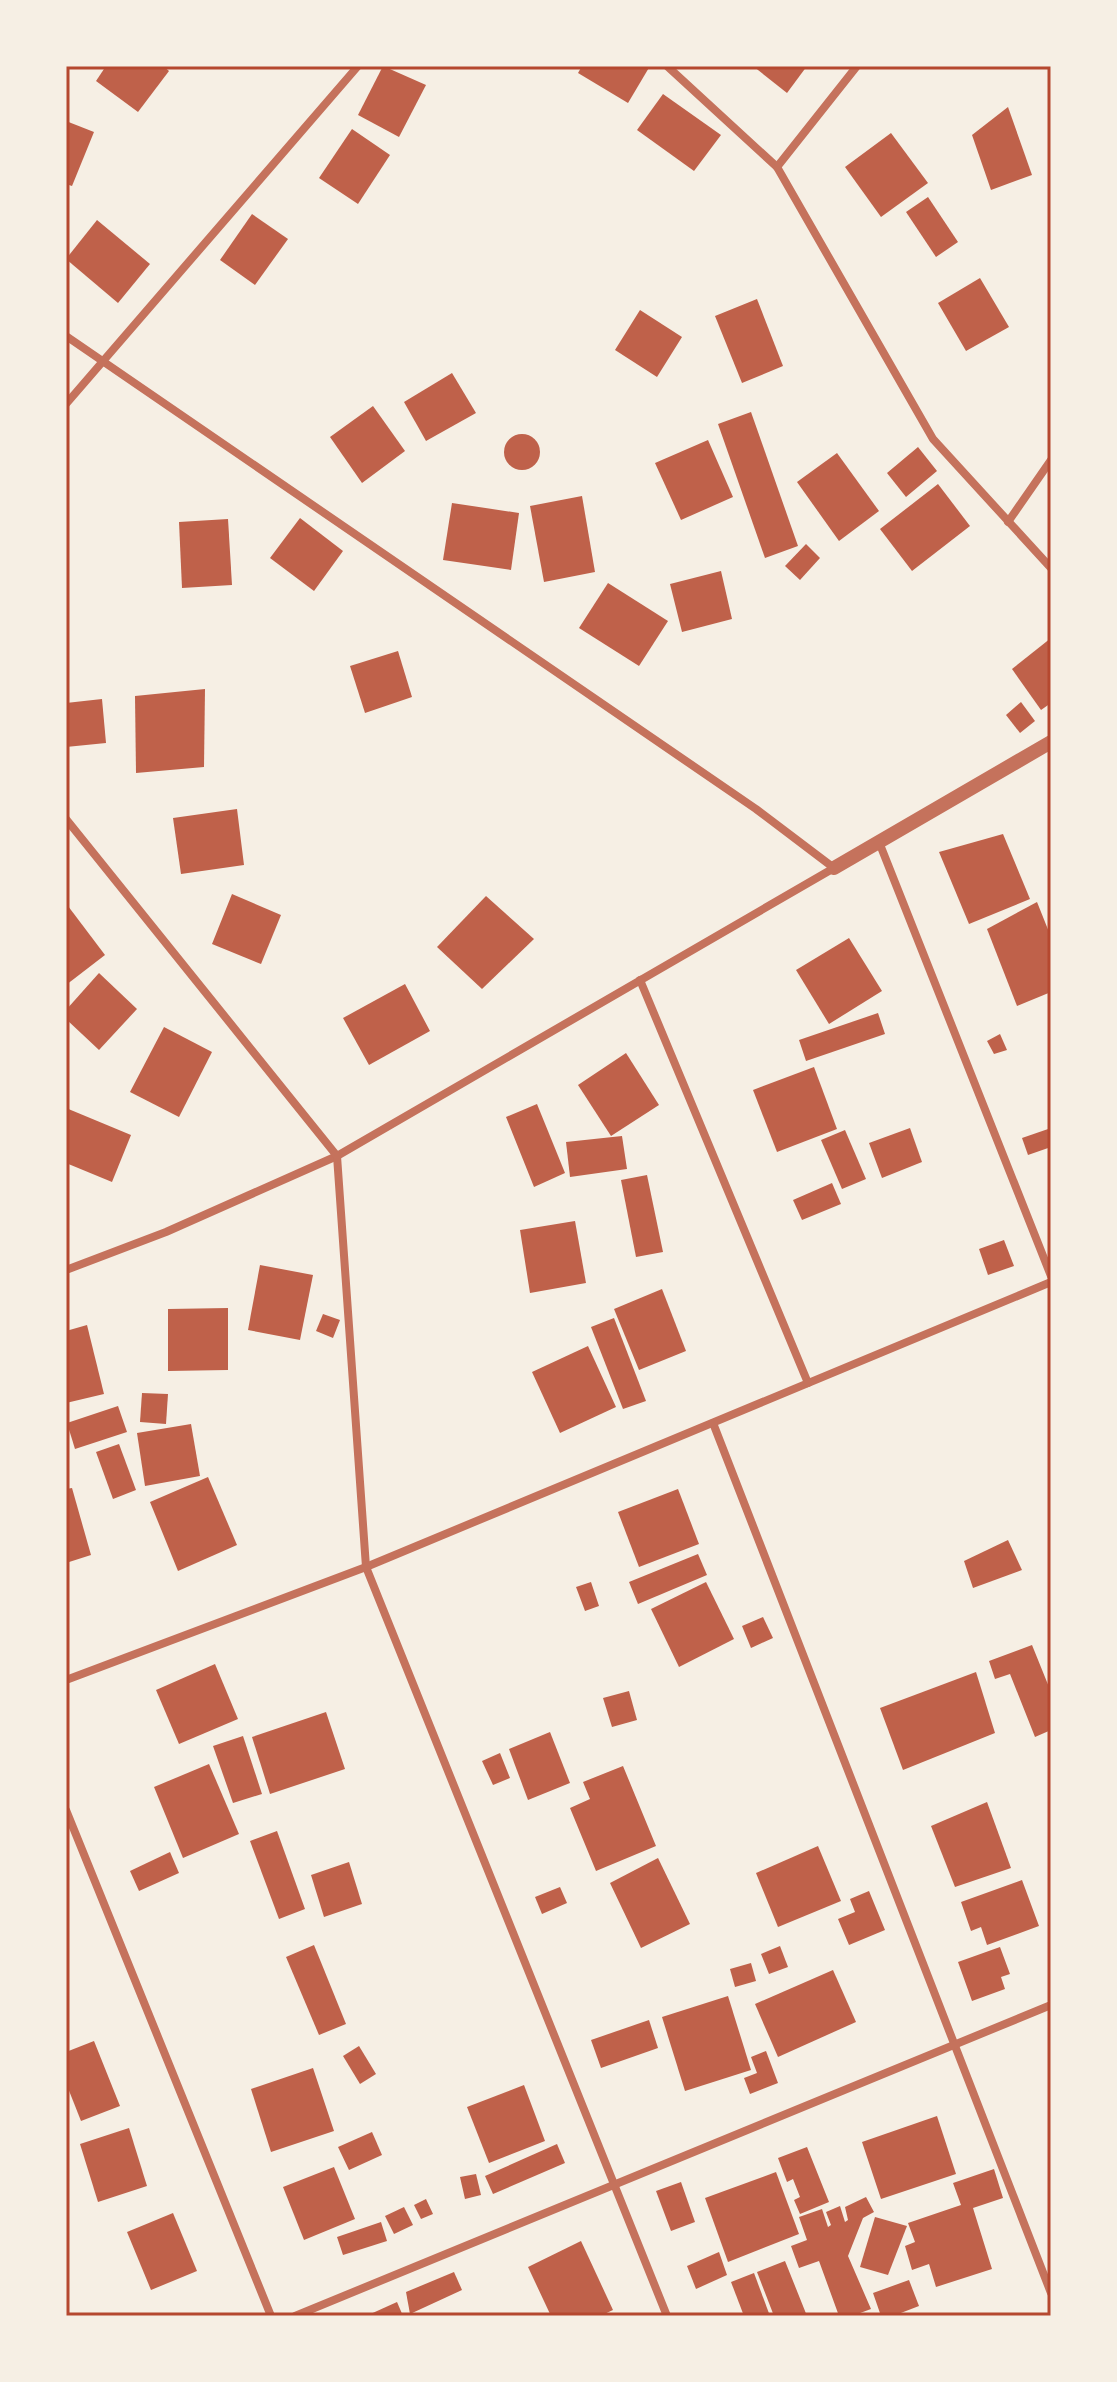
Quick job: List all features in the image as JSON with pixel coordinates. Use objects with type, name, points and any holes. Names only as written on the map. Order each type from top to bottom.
[{"type":"street","points":[[66,404],[358,66]]},
{"type":"street","points":[[667,66],[777,167],[933,439],[1051,568]]},
{"type":"street","points":[[777,167],[857,66]]},
{"type":"street","points":[[66,336],[756,809],[834,868]]},
{"type":"street","points":[[1008,522],[1051,460]]},
{"type":"street","points":[[66,1270],[166,1232],[337,1156],[1051,742]]},
{"type":"street","points":[[66,819],[337,1156],[366,1567],[667,2316]]},
{"type":"street","points":[[879,841],[1051,1276]]},
{"type":"street","points":[[640,980],[808,1383]]},
{"type":"street","points":[[66,1680],[366,1567],[1051,1282]]},
{"type":"street","points":[[713,1423],[1051,2293]]},
{"type":"street","points":[[66,1810],[271,2316]]},
{"type":"street","points":[[295,2316],[1051,2005]]},
{"type":"building","points":[[106,66],[163,66],[169,71],[138,112],[96,81]]},
{"type":"building","points":[[383,66],[426,85],[399,137],[358,115]]},
{"type":"building","points":[[582,66],[650,66],[628,103],[578,73]]},
{"type":"building","points":[[753,66],[807,66],[787,93]]},
{"type":"building","points":[[663,94],[721,135],[694,171],[637,130]]},
{"type":"building","points":[[1008,107],[1032,175],[991,190],[972,135]]},
{"type":"building","points":[[66,121],[94,132],[72,186],[66,184]]},
{"type":"building","points":[[352,129],[390,155],[358,204],[319,178]]},
{"type":"building","points":[[891,133],[928,183],[881,217],[845,167]]},
{"type":"building","points":[[928,197],[958,242],[936,257],[906,212]]},
{"type":"building","points":[[252,214],[288,239],[255,285],[220,260]]},
{"type":"building","points":[[97,220],[150,264],[118,303],[66,259]]},
{"type":"building","points":[[980,278],[1009,327],[966,351],[938,303]]},
{"type":"building","points":[[757,299],[783,366],[742,383],[715,316]]},
{"type":"building","points":[[640,310],[682,337],[657,377],[615,350]]},
{"type":"building","points":[[452,373],[476,413],[426,441],[404,402]]},
{"type":"building","points":[[373,406],[405,451],[362,483],[330,437]]},
{"type":"building","points":[[751,412],[798,546],[765,558],[718,424]]},
{"type":"building","points":[[522,434],[535,439],[540,452],[535,465],[522,470],[509,465],[504,452],[509,439]]},
{"type":"building","points":[[708,440],[733,497],[681,520],[655,463]]},
{"type":"building","points":[[918,447],[937,471],[906,497],[887,473]]},
{"type":"building","points":[[837,453],[879,511],[839,541],[797,482]]},
{"type":"building","points":[[938,484],[970,526],[912,571],[880,529]]},
{"type":"building","points":[[582,496],[595,572],[544,582],[530,506]]},
{"type":"building","points":[[452,503],[519,513],[511,570],[443,560]]},
{"type":"building","points":[[300,518],[343,551],[314,591],[270,558]]},
{"type":"building","points":[[228,519],[232,585],[182,588],[179,522]]},
{"type":"building","points":[[806,544],[820,558],[800,580],[785,566]]},
{"type":"building","points":[[721,571],[732,619],[682,632],[670,584]]},
{"type":"building","points":[[608,583],[668,621],[639,666],[579,628]]},
{"type":"building","points":[[1051,638],[1051,703],[1041,710],[1012,669]]},
{"type":"building","points":[[398,651],[412,697],[365,713],[350,666]]},
{"type":"building","points":[[205,689],[204,767],[136,773],[135,696]]},
{"type":"building","points":[[102,699],[106,743],[66,747],[66,703]]},
{"type":"building","points":[[1021,702],[1035,721],[1020,733],[1006,715]]},
{"type":"building","points":[[237,809],[244,865],[181,874],[173,818]]},
{"type":"building","points":[[1003,834],[1030,899],[969,924],[939,852]]},
{"type":"building","points":[[232,894],[281,915],[261,964],[212,944]]},
{"type":"building","points":[[486,896],[534,939],[482,989],[437,947]]},
{"type":"building","points":[[1037,902],[1051,937],[1051,992],[1017,1006],[987,929]]},
{"type":"building","points":[[66,907],[105,955],[66,985]]},
{"type":"building","points":[[849,938],[882,991],[829,1024],[796,970]]},
{"type":"building","points":[[99,973],[137,1009],[99,1050],[66,1019],[66,1010]]},
{"type":"building","points":[[405,984],[430,1031],[369,1065],[343,1018]]},
{"type":"building","points":[[878,1013],[885,1034],[806,1061],[799,1040]]},
{"type":"building","points":[[164,1027],[212,1052],[179,1117],[130,1092]]},
{"type":"building","points":[[1000,1034],[1007,1050],[994,1054],[987,1041]]},
{"type":"building","points":[[626,1053],[659,1105],[611,1136],[578,1085]]},
{"type":"building","points":[[814,1067],[837,1129],[777,1152],[753,1090]]},
{"type":"building","points":[[537,1104],[565,1173],[534,1187],[506,1117]]},
{"type":"building","points":[[66,1108],[131,1135],[112,1182],[66,1163]]},
{"type":"building","points":[[910,1128],[922,1162],[882,1178],[869,1143]]},
{"type":"building","points":[[1051,1128],[1051,1147],[1028,1155],[1022,1138]]},
{"type":"building","points":[[845,1130],[866,1179],[842,1189],[821,1140]]},
{"type":"building","points":[[622,1136],[627,1169],[570,1177],[566,1142]]},
{"type":"building","points":[[647,1175],[663,1252],[636,1257],[621,1180]]},
{"type":"building","points":[[832,1183],[841,1204],[802,1220],[793,1200]]},
{"type":"building","points":[[575,1221],[586,1283],[530,1293],[520,1230]]},
{"type":"building","points":[[1004,1240],[1014,1266],[988,1275],[979,1249]]},
{"type":"building","points":[[260,1265],[313,1275],[300,1340],[248,1330]]},
{"type":"building","points":[[662,1289],[686,1351],[639,1370],[614,1309]]},
{"type":"building","points":[[228,1308],[228,1370],[168,1371],[168,1309]]},
{"type":"building","points":[[323,1314],[340,1320],[333,1338],[316,1331]]},
{"type":"building","points":[[614,1318],[646,1401],[623,1409],[591,1327]]},
{"type":"building","points":[[87,1325],[104,1394],[66,1403],[66,1331]]},
{"type":"building","points":[[588,1346],[616,1407],[560,1433],[532,1372]]},
{"type":"building","points":[[142,1393],[168,1394],[166,1424],[140,1422]]},
{"type":"building","points":[[118,1406],[127,1432],[75,1449],[67,1423]]},
{"type":"building","points":[[191,1424],[200,1476],[145,1486],[137,1433]]},
{"type":"building","points":[[119,1444],[136,1490],[113,1499],[96,1452]]},
{"type":"building","points":[[208,1477],[237,1545],[178,1571],[150,1502]]},
{"type":"building","points":[[72,1488],[91,1555],[66,1563],[66,1489]]},
{"type":"building","points":[[678,1489],[699,1544],[639,1567],[618,1512]]},
{"type":"building","points":[[1008,1540],[1022,1570],[973,1588],[964,1561]]},
{"type":"building","points":[[698,1554],[707,1575],[638,1604],[629,1582]]},
{"type":"building","points":[[591,1582],[599,1606],[585,1611],[576,1587]]},
{"type":"building","points":[[706,1582],[734,1639],[679,1667],[651,1609]]},
{"type":"building","points":[[763,1617],[773,1638],[751,1648],[742,1626]]},
{"type":"building","points":[[1032,1645],[1051,1692],[1051,1730],[1035,1737],[1010,1674],[995,1679],[989,1661]]},
{"type":"building","points":[[215,1664],[238,1719],[179,1744],[156,1690]]},
{"type":"building","points":[[976,1672],[995,1733],[903,1770],[880,1708]]},
{"type":"building","points":[[629,1691],[637,1720],[612,1727],[603,1698]]},
{"type":"building","points":[[326,1712],[345,1769],[270,1794],[252,1737]]},
{"type":"building","points":[[550,1732],[570,1783],[528,1800],[509,1749]]},
{"type":"building","points":[[243,1736],[262,1794],[233,1803],[213,1746]]},
{"type":"building","points":[[500,1753],[510,1778],[493,1785],[482,1761]]},
{"type":"building","points":[[209,1764],[239,1834],[183,1858],[154,1787]]},
{"type":"building","points":[[623,1766],[656,1846],[596,1871],[570,1808],[590,1799],[583,1782]]},
{"type":"building","points":[[987,1802],[1011,1868],[955,1887],[931,1826]]},
{"type":"building","points":[[277,1831],[305,1909],[279,1919],[250,1841]]},
{"type":"building","points":[[818,1846],[841,1901],[778,1927],[756,1873]]},
{"type":"building","points":[[170,1852],[179,1873],[139,1891],[130,1871]]},
{"type":"building","points":[[658,1858],[690,1924],[641,1948],[610,1883]]},
{"type":"building","points":[[349,1862],[362,1904],[324,1917],[311,1875]]},
{"type":"building","points":[[1022,1880],[1039,1926],[987,1945],[981,1927],[971,1931],[961,1902]]},
{"type":"building","points":[[560,1887],[567,1903],[542,1914],[535,1897]]},
{"type":"building","points":[[869,1891],[885,1930],[849,1945],[838,1919],[855,1912],[850,1899]]},
{"type":"building","points":[[314,1945],[346,2024],[319,2035],[286,1957]]},
{"type":"building","points":[[780,1946],[788,1967],[769,1974],[761,1954]]},
{"type":"building","points":[[1000,1947],[1010,1974],[1001,1977],[1005,1989],[972,2001],[958,1962]]},
{"type":"building","points":[[751,1963],[756,1981],[735,1987],[730,1969]]},
{"type":"building","points":[[833,1970],[856,2022],[778,2057],[755,2004]]},
{"type":"building","points":[[728,1996],[751,2070],[685,2091],[662,2017]]},
{"type":"building","points":[[649,2020],[658,2048],[601,2068],[591,2040]]},
{"type":"building","points":[[94,2041],[120,2106],[81,2121],[66,2083],[66,2052]]},
{"type":"building","points":[[359,2046],[376,2074],[360,2084],[343,2056]]},
{"type":"building","points":[[766,2051],[778,2083],[750,2094],[744,2078],[757,2073],[751,2057]]},
{"type":"building","points":[[313,2068],[334,2131],[271,2152],[251,2089]]},
{"type":"building","points":[[524,2085],[545,2141],[489,2163],[467,2107]]},
{"type":"building","points":[[937,2116],[956,2174],[881,2199],[862,2142]]},
{"type":"building","points":[[129,2128],[147,2186],[98,2202],[80,2144]]},
{"type":"building","points":[[372,2132],[382,2155],[349,2170],[338,2147]]},
{"type":"building","points":[[557,2144],[565,2163],[493,2194],[485,2176]]},
{"type":"building","points":[[807,2147],[829,2202],[800,2214],[794,2200],[800,2197],[793,2179],[787,2182],[778,2158]]},
{"type":"building","points":[[334,2167],[355,2219],[304,2240],[283,2187]]},
{"type":"building","points":[[994,2169],[1003,2198],[973,2208],[992,2269],[936,2287],[929,2264],[912,2270],[905,2246],[915,2242],[908,2223],[961,2205],[953,2183]]},
{"type":"building","points":[[776,2172],[799,2234],[728,2262],[705,2198]]},
{"type":"building","points":[[476,2174],[481,2195],[465,2199],[460,2177]]},
{"type":"building","points":[[681,2182],[695,2222],[671,2231],[656,2191]]},
{"type":"building","points":[[866,2197],[874,2212],[863,2218],[848,2256],[871,2309],[852,2316],[839,2316],[819,2261],[799,2268],[791,2246],[807,2240],[799,2217],[822,2209],[828,2227],[831,2225],[826,2212],[840,2206],[845,2222],[848,2220],[845,2207]]},
{"type":"building","points":[[426,2199],[433,2214],[421,2219],[414,2205]]},
{"type":"building","points":[[404,2207],[413,2225],[394,2234],[385,2216]]},
{"type":"building","points":[[173,2213],[197,2271],[151,2290],[127,2232]]},
{"type":"building","points":[[875,2217],[907,2226],[888,2275],[860,2267]]},
{"type":"building","points":[[381,2222],[387,2241],[343,2255],[337,2237]]},
{"type":"building","points":[[581,2241],[613,2310],[600,2316],[551,2316],[528,2267]]},
{"type":"building","points":[[719,2252],[727,2275],[696,2289],[687,2266]]},
{"type":"building","points":[[785,2261],[807,2316],[774,2316],[757,2272]]},
{"type":"building","points":[[454,2272],[462,2290],[410,2314],[406,2292]]},
{"type":"building","points":[[754,2273],[770,2316],[744,2316],[731,2282]]},
{"type":"building","points":[[909,2280],[919,2306],[893,2316],[881,2316],[873,2293]]},
{"type":"building","points":[[397,2302],[403,2316],[366,2316]]}]
